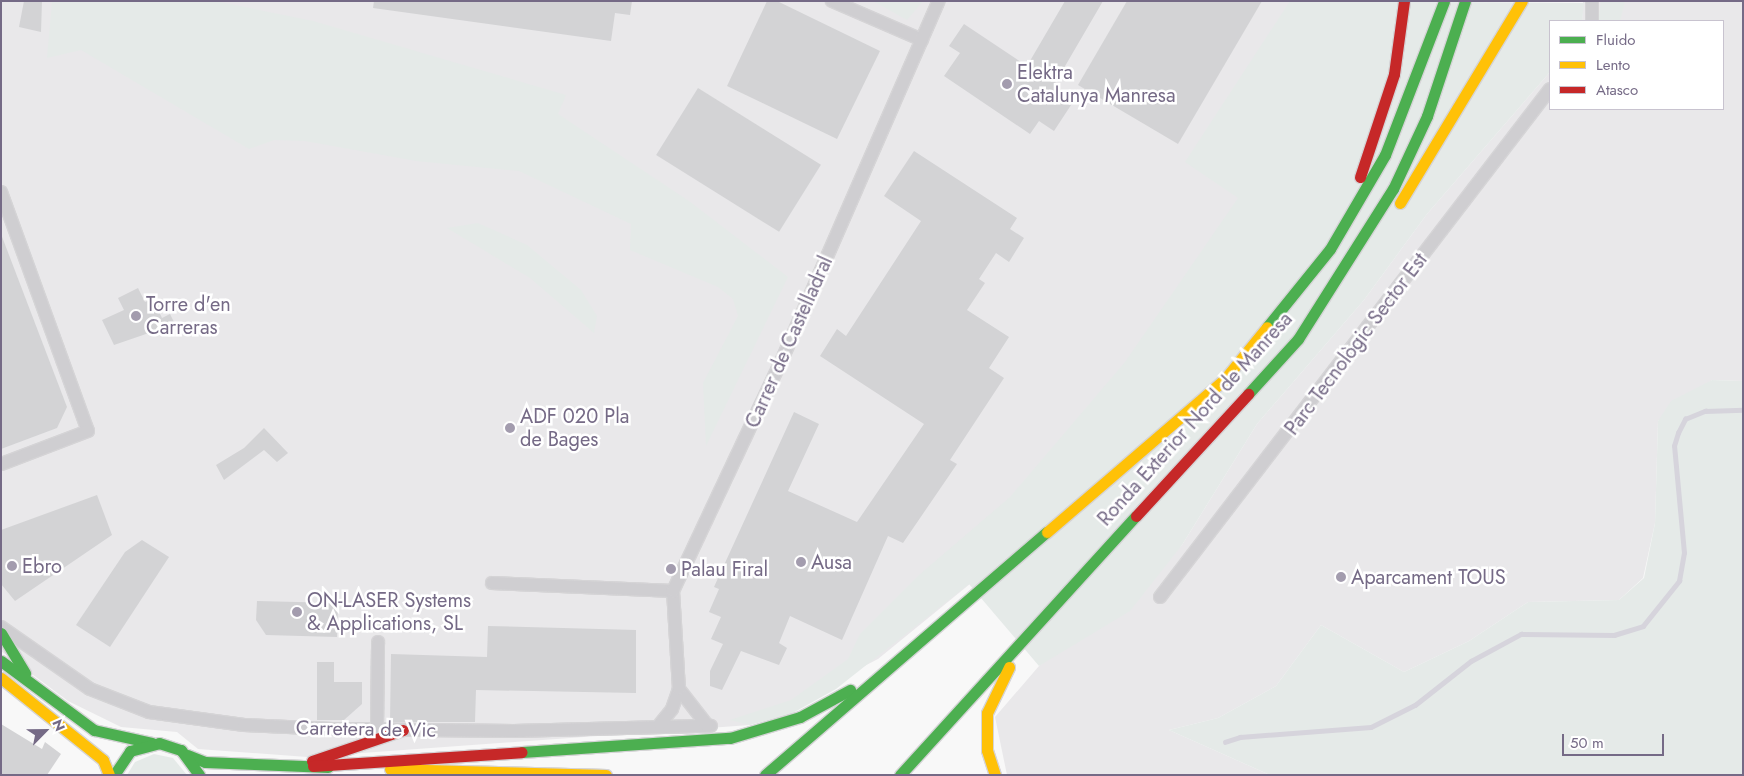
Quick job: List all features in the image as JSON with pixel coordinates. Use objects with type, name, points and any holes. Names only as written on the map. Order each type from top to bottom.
[{"type":"main road","points":[[1330,249],[1370,151],[1394,74],[1404,1]]},
{"type":"main road","name":"Ronda Exterior Nord de Manresa","points":[[889,667],[1224,380],[1330,249],[1385,155],[1444,1]]},
{"type":"main road","name":"Ronda Exterior Nord de Manresa","points":[[901,775],[1085,568],[1298,339],[1393,189],[1427,116],[1465,1]]},
{"type":"main road","points":[[1393,215],[1522,1]]},
{"type":"main road","points":[[1298,339],[1340,297]]},
{"type":"main road","points":[[995,775],[985,732],[990,697],[1007,668],[1061,610],[1085,568]]},
{"type":"main road","points":[[1,633],[35,685]]},
{"type":"main road","points":[[1,661],[94,730],[152,743],[167,744],[205,762],[606,775]]},
{"type":"main road","points":[[313,766],[674,744],[755,733],[823,706],[889,667]]},
{"type":"main road","points":[[765,775],[889,667]]},
{"type":"main road","points":[[1,678],[104,760],[109,775]]},
{"type":"main road","points":[[299,766],[403,730]]},
{"type":"main road","points":[[114,775],[130,751],[152,743]]},
{"type":"main road","points":[[187,755],[199,775]]},
{"type":"street","points":[[832,1],[922,40]]},
{"type":"street","name":"Carrer de Castelladral","points":[[660,724],[672,709],[679,688],[673,591],[784,354],[939,1]]},
{"type":"street","points":[[1592,1],[1592,20]]},
{"type":"street","name":"Parc Tecnològic Sector Est","points":[[1160,598],[1549,90]]},
{"type":"street","points":[[1,192],[88,431],[1,464]]},
{"type":"street","points":[[492,583],[673,591]]},
{"type":"street","name":"Carretera de Vic","points":[[1,627],[90,689],[149,712],[244,725],[403,730],[604,730],[660,724],[707,725],[755,733]]},
{"type":"street","points":[[377,729],[378,642]]},
{"type":"street","points":[[679,688],[707,725]]},
{"type":"shaded area","points":[[1,1],[1385,1],[1052,517],[878,659],[750,725],[307,757],[198,749],[177,732],[121,727],[68,701],[1,651]]},
{"type":"shaded area","points":[[52,1],[215,1],[313,21],[566,95],[558,114],[689,201],[788,277],[706,446],[703,383],[738,316],[733,299],[718,287],[630,250],[631,224],[519,171],[416,161],[305,141],[274,140],[249,149],[81,50],[47,58]]},
{"type":"shaded area","points":[[873,1],[923,1],[907,20]]},
{"type":"shaded area","points":[[1290,1],[1584,3],[1582,20],[1549,20],[1549,73],[1427,214],[1364,300],[1257,424],[1182,545],[1130,611],[1039,666],[969,584],[836,689],[791,714],[750,725],[730,720],[791,700],[848,659],[860,634],[919,575],[1010,497],[1125,362],[1238,198],[1185,162]]},
{"type":"shaded area","points":[[1583,1],[1743,1],[1743,381],[1712,380],[1658,421],[1655,523],[1643,578],[1619,600],[1528,602],[1469,641],[1404,672],[1321,625],[1276,686],[1218,718],[1169,730],[1270,775],[1007,775],[995,717],[1039,666],[1182,545],[1257,424],[1364,300],[1427,214],[1549,73],[1549,110],[1724,110],[1724,20],[1582,20]]},
{"type":"shaded area","points":[[1601,1],[1625,1],[1620,20],[1598,20]]},
{"type":"shaded area","points":[[478,223],[527,245],[581,290],[597,316],[594,333],[530,278],[447,228]]},
{"type":"shaded area","points":[[1712,380],[1743,381],[1743,775],[1270,775],[1169,730],[1218,718],[1276,686],[1321,625],[1404,672],[1469,641],[1528,602],[1619,600],[1644,578],[1655,523],[1658,421],[1671,401]]},
{"type":"shaded area","points":[[154,754],[173,758],[187,775],[127,775],[135,762]]},
{"type":"building","points":[[24,1],[42,1],[41,32],[19,27]]},
{"type":"building","points":[[374,1],[632,1],[630,15],[615,13],[611,41],[373,8]]},
{"type":"building","points":[[767,1],[777,1],[880,51],[837,139],[727,86]]},
{"type":"building","points":[[1065,1],[1103,1],[1054,85],[1075,99],[1054,131],[1039,121],[1030,134],[944,76],[960,53],[949,46],[964,24],[1027,66]]},
{"type":"building","points":[[1127,1],[1262,1],[1178,144],[1078,85]]},
{"type":"building","points":[[698,88],[821,165],[779,232],[656,155]]},
{"type":"building","points":[[914,151],[1017,218],[1010,229],[1024,238],[1009,262],[996,253],[979,279],[985,283],[967,310],[1009,337],[989,368],[1004,378],[950,460],[957,464],[903,543],[888,536],[842,640],[790,616],[779,643],[787,648],[779,665],[741,651],[722,690],[710,686],[710,671],[723,644],[711,639],[721,617],[709,612],[719,589],[714,587],[794,412],[819,424],[788,491],[857,522],[924,424],[820,356],[837,329],[846,336],[921,221],[884,196]]},
{"type":"building","points":[[1,234],[67,407],[57,428],[1,449]]},
{"type":"building","name":"Torre d'en Carreras","points":[[138,288],[145,302],[153,299],[162,318],[170,314],[175,324],[114,345],[102,320],[124,310],[118,298]]},
{"type":"building","points":[[264,428],[288,453],[277,462],[264,450],[224,480],[216,465],[244,448]]},
{"type":"building","points":[[97,495],[112,535],[15,601],[1,584],[1,530]]},
{"type":"building","points":[[142,540],[169,557],[110,647],[76,625],[125,552]]},
{"type":"building","name":"ON-LASER Systems & Applications, SL","points":[[257,601],[338,603],[337,637],[266,635],[256,620]]},
{"type":"building","points":[[488,626],[636,630],[636,693],[476,690],[475,722],[390,722],[391,654],[487,657]]},
{"type":"building","points":[[317,662],[334,662],[334,682],[362,682],[362,704],[344,720],[317,720]]},
{"type":"building","points":[[1,724],[42,749],[45,742],[61,754],[47,775],[1,775]]},
{"type":"waterway","points":[[1225,742],[1240,737],[1371,727],[1415,705],[1471,661],[1521,634],[1614,635],[1643,626],[1679,581],[1684,553],[1674,446],[1678,433],[1685,419],[1705,411],[1743,410]]},
{"type":"traffic: fast","points":[[1267,327],[1330,249],[1385,155],[1444,1]]},
{"type":"traffic: fast","points":[[1248,394],[1298,339],[1393,189],[1427,116],[1465,1]]},
{"type":"traffic: fast","points":[[900,775],[1136,516]]},
{"type":"traffic: fast","points":[[765,775],[1047,532]]},
{"type":"traffic: fast","points":[[1,633],[25,673]]},
{"type":"traffic: fast","points":[[1,661],[94,730],[152,743]]},
{"type":"traffic: fast","points":[[522,752],[730,738],[800,717],[850,690]]},
{"type":"traffic: fast","points":[[114,775],[130,751],[159,743],[181,750],[199,775]]},
{"type":"traffic: fast","points":[[187,755],[205,762],[328,767]]},
{"type":"traffic: slow","points":[[1400,203],[1522,1]]},
{"type":"traffic: slow","points":[[1047,532],[1224,380],[1267,327]]},
{"type":"traffic: slow","points":[[995,775],[987,750],[987,713],[1009,667]]},
{"type":"traffic: slow","points":[[1,678],[103,760],[109,775]]},
{"type":"traffic: slow","points":[[390,769],[606,775]]},
{"type":"traffic: jam","points":[[1360,177],[1394,74],[1404,1]]},
{"type":"traffic: jam","points":[[1136,516],[1248,394]]},
{"type":"traffic: jam","points":[[312,761],[403,730]]},
{"type":"traffic: jam","points":[[313,766],[522,752]]},
{"type":"place","name":"Elektra Catalunya Manresa","points":[[1007,84]]},
{"type":"place","name":"Torre d'en Carreras","points":[[136,316]]},
{"type":"place","name":"ADF 020 Pla de Bages","points":[[510,428]]},
{"type":"place","name":"Ausa","points":[[801,562]]},
{"type":"place","name":"Ebro","points":[[12,566]]},
{"type":"place","name":"Palau Firal","points":[[671,569]]},
{"type":"place","name":"Aparcament TOUS","points":[[1341,577]]},
{"type":"place","name":"ON-LASER Systems & Applications, SL","points":[[297,612]]}]
